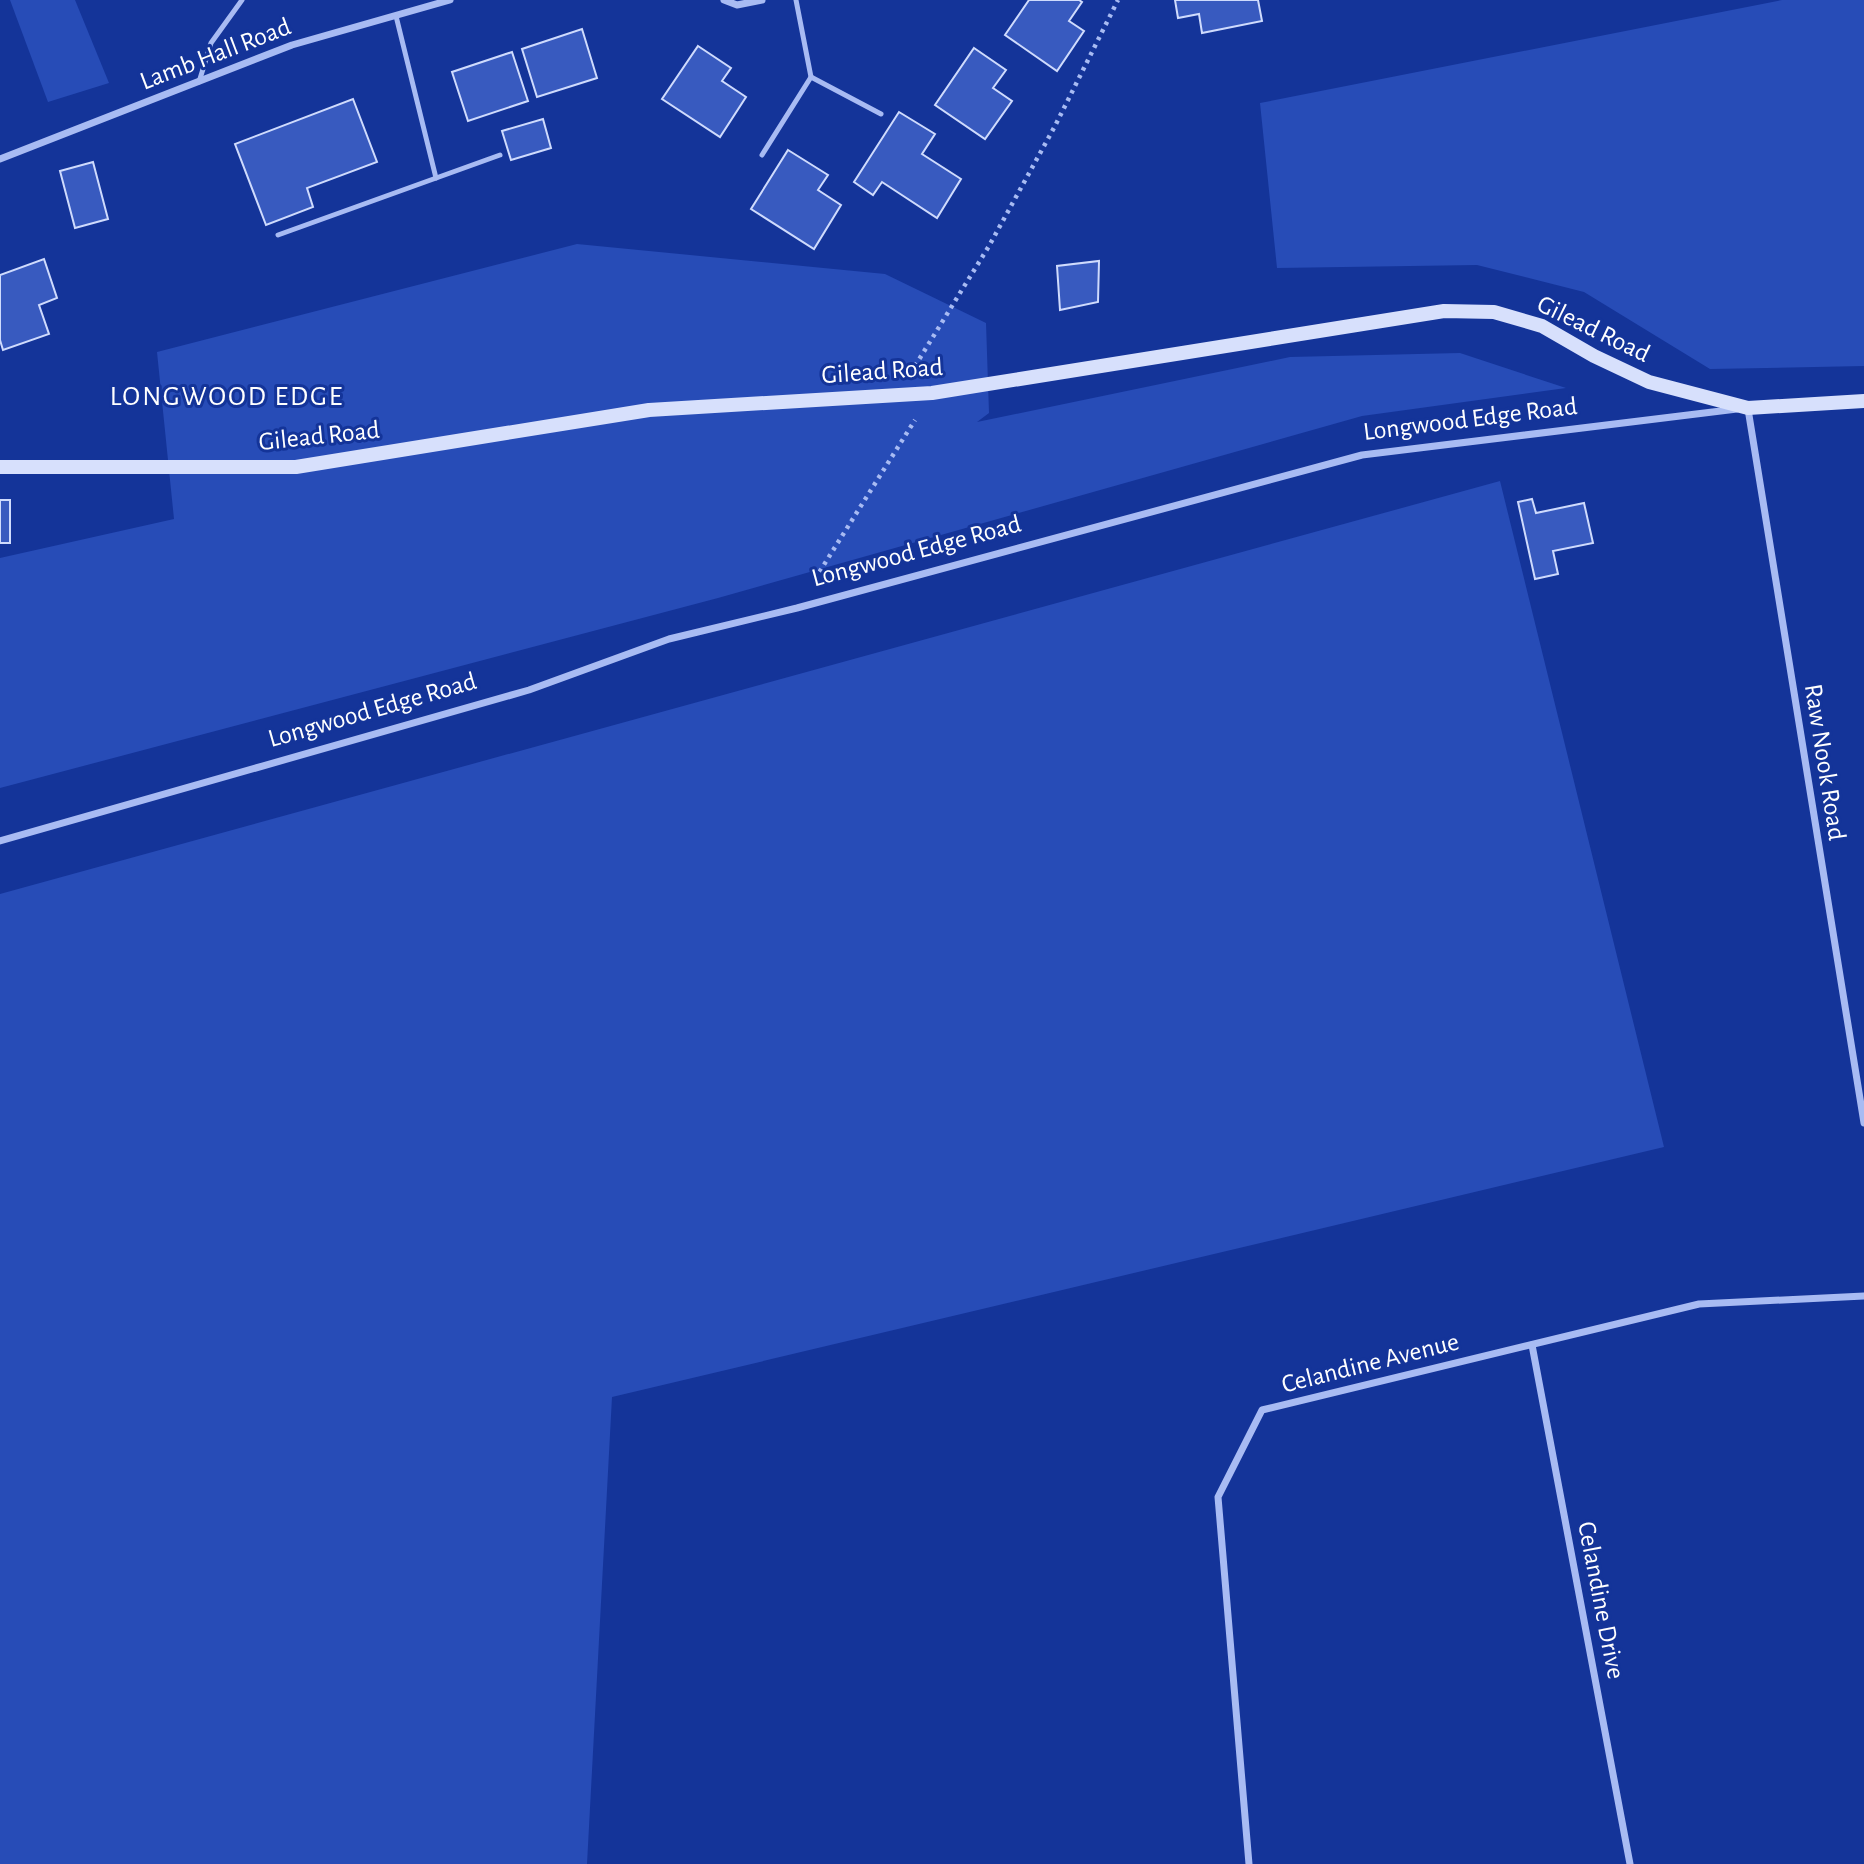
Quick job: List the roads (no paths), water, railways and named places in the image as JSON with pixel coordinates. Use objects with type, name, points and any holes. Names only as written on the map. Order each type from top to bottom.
[{"type":"street","name":"Lamb Hall Road","points":[[0,159],[292,45],[450,0]]},
{"type":"street","points":[[724,0],[737,5],[762,0]]},
{"type":"street","name":"Gilead Road","points":[[0,467],[296,467],[649,410],[932,393],[1444,311],[1494,312],[1542,326],[1594,356],[1649,382],[1748,408]]},
{"type":"street","name":"Longwood Edge Road","points":[[0,841],[528,690],[668,639],[797,608],[1362,455],[1748,408],[1864,401]]},
{"type":"street","name":"Raw Nook Road","points":[[1748,408],[1864,1123]]},
{"type":"street","name":"Celandine Avenue","points":[[1249,1864],[1218,1497],[1262,1410],[1699,1304],[1864,1296]]},
{"type":"street","name":"Celandine Drive","points":[[1532,1345],[1630,1864]]},
{"type":"lane","points":[[199,82],[211,43],[242,0]]},
{"type":"lane","points":[[762,155],[811,77],[796,0]]},
{"type":"lane","points":[[396,16],[436,178]]},
{"type":"lane","points":[[811,77],[881,114]]},
{"type":"lane","points":[[278,235],[500,155]]},
{"type":"district","name":"LONGWOOD EDGE","points":[[227,395]]}]
